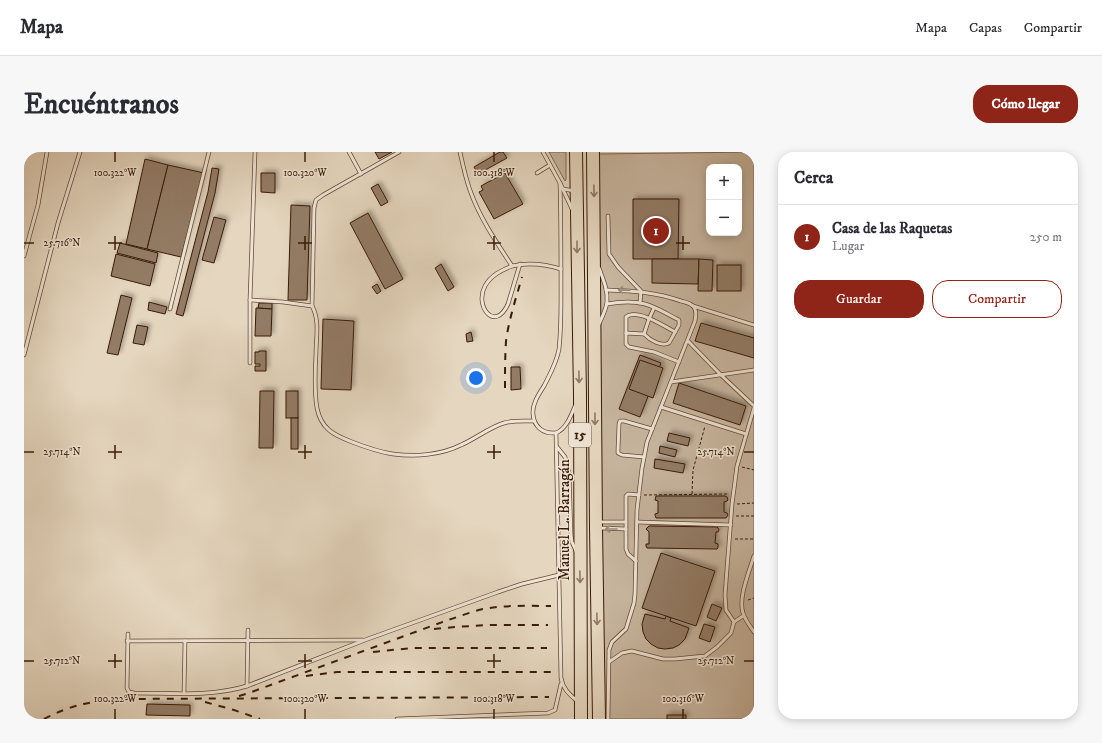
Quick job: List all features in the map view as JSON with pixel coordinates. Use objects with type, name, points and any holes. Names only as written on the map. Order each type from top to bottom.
[{"type":"highway","name":"Manuel L. Barragán","points":[[576,152],[580,395],[581,719]]},
{"type":"highway","name":"15","points":[[593,152],[599,719]]},
{"type":"highway","points":[[581,705],[589,713],[591,719]]},
{"type":"lane","points":[[24,256],[38,205],[47,152]]},
{"type":"lane","points":[[24,355],[58,223],[80,152]]},
{"type":"lane","points":[[170,309],[209,152]]},
{"type":"lane","points":[[250,363],[250,300],[255,152]]},
{"type":"lane","points":[[349,152],[361,174]]},
{"type":"lane","points":[[399,152],[316,200],[312,306],[315,312],[316,321],[317,406],[322,422],[334,434],[379,451],[398,455],[420,455],[461,446],[505,423],[534,421]]},
{"type":"lane","points":[[460,152],[467,181],[477,207],[487,227],[512,266]]},
{"type":"lane","points":[[543,152],[577,219]]},
{"type":"lane","points":[[537,173],[550,165]]},
{"type":"lane","points":[[560,183],[560,329],[558,350],[553,367],[535,402],[533,412],[534,421],[537,426],[546,432],[556,433],[568,421],[580,395]]},
{"type":"lane","points":[[563,189],[576,191]]},
{"type":"lane","points":[[608,216],[609,254],[618,267],[641,291],[640,303]]},
{"type":"lane","points":[[594,255],[606,290],[607,304],[595,337]]},
{"type":"lane","points":[[520,264],[506,308],[502,314],[498,316],[491,316],[486,313],[482,298],[484,287],[494,275],[512,266],[520,264],[544,265],[561,269]]},
{"type":"lane","points":[[606,290],[654,293],[754,325]]},
{"type":"lane","points":[[250,300],[312,306]]},
{"type":"lane","points":[[607,304],[620,302],[640,303],[679,320],[679,325],[669,343],[664,345],[651,340],[644,334],[626,333]]},
{"type":"lane","points":[[608,719],[610,646],[612,642],[626,629],[635,594],[637,522],[644,457],[652,429],[695,321],[694,306]]},
{"type":"lane","points":[[644,334],[654,308]]},
{"type":"lane","points":[[675,332],[649,318],[631,314],[627,316],[626,319],[625,342],[627,346],[654,352],[679,362]]},
{"type":"lane","points":[[688,341],[754,407],[737,466],[732,504],[725,595],[726,610],[734,622]]},
{"type":"lane","points":[[671,382],[754,370]]},
{"type":"lane","points":[[661,407],[746,434]]},
{"type":"lane","points":[[644,457],[622,455],[618,453],[619,424],[620,421],[624,421],[652,429]]},
{"type":"lane","points":[[556,433],[560,672],[562,683],[567,692],[581,705]]},
{"type":"lane","points":[[556,446],[565,456],[567,464],[570,481],[572,542],[580,560]]},
{"type":"lane","points":[[636,561],[627,552],[625,546],[626,496],[628,494],[639,495]]},
{"type":"lane","points":[[596,525],[626,522]]},
{"type":"lane","points":[[637,522],[731,525]]},
{"type":"lane","points":[[596,525],[626,528]]},
{"type":"lane","points":[[754,556],[741,603],[742,612],[754,632]]},
{"type":"lane","points":[[128,634],[127,688],[129,692],[221,692],[248,686],[365,640],[522,584],[559,575]]},
{"type":"lane","points":[[609,662],[622,653],[632,651],[663,659],[705,656],[717,647],[731,633],[734,622],[744,616]]},
{"type":"lane","points":[[248,630],[248,686]]},
{"type":"lane","points":[[127,641],[365,640]]},
{"type":"lane","points":[[184,641],[184,693]]},
{"type":"lane","points":[[396,719],[548,713],[555,710],[562,683]]},
{"type":"path","points":[[692,494],[694,470],[706,421]]},
{"type":"path","points":[[737,466],[754,470]]},
{"type":"path","points":[[639,495],[734,494]]},
{"type":"path","points":[[732,504],[754,503]]},
{"type":"path","points":[[732,516],[754,516]]},
{"type":"path","points":[[730,539],[754,539]]},
{"type":"path","points":[[741,603],[754,598]]},
{"type":"shaded area","points":[[549,152],[566,152],[565,181]]},
{"type":"shaded area","points":[[754,152],[754,719],[603,719],[599,154]]},
{"type":"building","points":[[375,152],[392,152],[379,159]]},
{"type":"building","points":[[500,152],[503,152],[507,158],[478,174],[474,167]]},
{"type":"building","points":[[145,159],[168,165],[147,249],[126,244]]},
{"type":"building","points":[[168,165],[204,173],[181,257],[147,249]]},
{"type":"building","points":[[212,168],[219,169],[215,193],[183,316],[176,314],[208,192]]},
{"type":"building","points":[[261,173],[275,173],[275,193],[261,192]]},
{"type":"building","points":[[505,173],[523,204],[494,219],[479,192],[483,190],[481,186]]},
{"type":"building","points":[[378,184],[388,202],[381,206],[371,188]]},
{"type":"building","points":[[633,199],[679,199],[678,259],[633,259]]},
{"type":"building","points":[[291,205],[310,206],[307,300],[288,300]]},
{"type":"building","points":[[368,213],[403,279],[385,289],[350,223]]},
{"type":"building","points":[[214,217],[226,220],[214,263],[202,260]]},
{"type":"building","points":[[120,243],[158,253],[156,263],[117,253]]},
{"type":"building","points":[[116,254],[155,264],[150,286],[111,276]]},
{"type":"building","points":[[652,259],[699,259],[698,284],[652,283]]},
{"type":"building","points":[[699,259],[713,260],[712,291],[698,291]]},
{"type":"building","points":[[441,264],[454,287],[448,291],[435,268]]},
{"type":"building","points":[[717,265],[741,265],[741,291],[717,291]]},
{"type":"building","points":[[377,284],[381,291],[377,294],[372,287]]},
{"type":"building","points":[[121,295],[132,298],[118,355],[107,353]]},
{"type":"building","points":[[149,302],[167,307],[165,314],[148,310]]},
{"type":"building","points":[[259,303],[272,303],[272,309],[258,308]]},
{"type":"building","points":[[256,308],[272,309],[271,336],[255,336]]},
{"type":"building","points":[[323,319],[354,321],[351,390],[321,389]]},
{"type":"building","points":[[701,323],[754,338],[754,358],[695,341]]},
{"type":"building","points":[[137,325],[148,327],[144,345],[133,343]]},
{"type":"building","points":[[471,332],[473,341],[467,342],[466,334]]},
{"type":"building","points":[[266,351],[266,371],[255,371],[255,366],[260,366],[260,364],[255,364],[255,352]]},
{"type":"building","points":[[640,355],[661,363],[640,417],[619,409]]},
{"type":"building","points":[[640,360],[663,368],[653,398],[629,389]]},
{"type":"building","points":[[511,367],[520,367],[521,389],[511,390]]},
{"type":"building","points":[[679,383],[746,406],[740,425],[673,403]]},
{"type":"building","points":[[260,391],[274,391],[273,448],[259,448]]},
{"type":"building","points":[[286,391],[298,391],[298,418],[286,418]]},
{"type":"building","points":[[291,418],[298,418],[298,449],[291,449]]},
{"type":"building","points":[[669,433],[690,438],[688,446],[667,441]]},
{"type":"building","points":[[660,446],[677,450],[675,457],[659,453]]},
{"type":"building","points":[[655,459],[685,464],[683,473],[654,468]]},
{"type":"building","points":[[656,496],[725,496],[728,500],[724,502],[724,512],[728,515],[726,518],[656,518],[655,514],[658,513],[658,501],[655,500]]},
{"type":"building","points":[[649,526],[717,527],[719,530],[716,532],[715,543],[718,544],[718,548],[647,548],[646,544],[649,544],[649,532],[646,529]]},
{"type":"building","points":[[661,553],[715,571],[696,626],[642,608]]},
{"type":"building","points":[[712,604],[722,608],[716,621],[707,617]]},
{"type":"building","points":[[645,614],[665,619],[666,616],[671,618],[670,621],[689,628],[685,639],[673,648],[658,648],[651,644],[646,639],[643,632],[642,624]]},
{"type":"building","points":[[704,624],[715,627],[710,642],[699,638]]},
{"type":"building","points":[[147,704],[190,705],[190,716],[146,715]]},
{"type":"building","points":[[667,715],[686,715],[686,719],[667,719]]},
{"type":"railway","points":[[505,388],[507,333],[522,277]]},
{"type":"railway","points":[[239,696],[473,612],[505,606],[551,606]]},
{"type":"railway","points":[[434,629],[487,625],[548,625]]},
{"type":"railway","points":[[373,652],[412,648],[547,648]]},
{"type":"railway","points":[[306,676],[337,672],[551,672]]},
{"type":"railway","points":[[44,719],[63,710],[81,704],[121,699],[549,697]]},
{"type":"railway","points":[[205,702],[260,719]]},
{"type":"place","name":"Casa de las Raquetas","points":[[656,231]]}]
